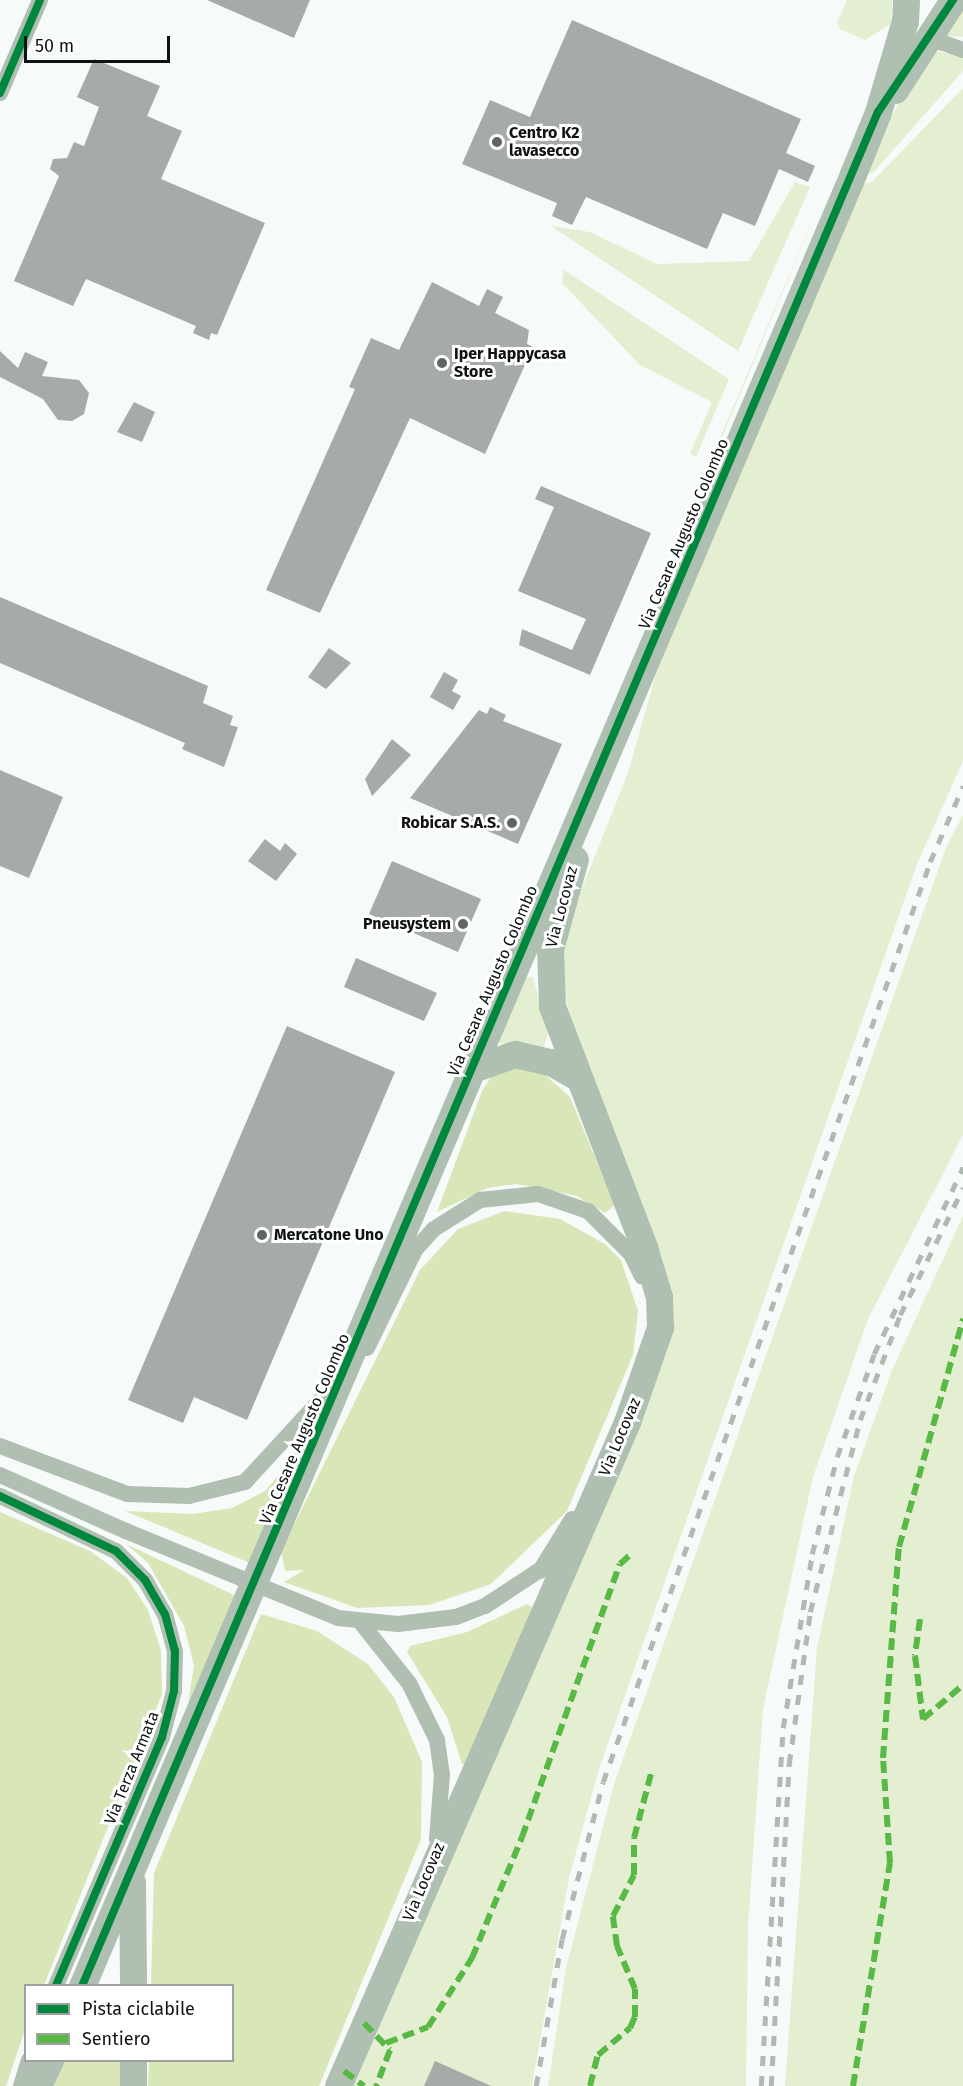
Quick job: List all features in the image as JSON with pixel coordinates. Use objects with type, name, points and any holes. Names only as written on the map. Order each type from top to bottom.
[{"type":"main road","name":"Via Cesare Augusto Colombo","points":[[83,1984],[878,112],[905,21],[906,0]]},
{"type":"main road","name":"Via Cesare Augusto Colombo","points":[[878,112],[953,0]]},
{"type":"main road","name":"Via Locovaz","points":[[338,2086],[434,1859],[576,1541],[649,1367],[660,1327],[659,1297],[644,1247],[575,1076],[552,1006],[550,949],[600,762]]},
{"type":"main road","points":[[470,1070],[514,1054],[551,1062],[575,1076]]},
{"type":"main road","points":[[132,1872],[133,1984]]},
{"type":"main road","points":[[38,2086],[50,2062]]},
{"type":"main road","points":[[133,2062],[134,2086]]},
{"type":"street","points":[[0,93],[40,0]]},
{"type":"street","points":[[934,27],[941,42],[963,50]]},
{"type":"street","name":"Via Locovaz","points":[[327,1410],[366,1351],[415,1250],[434,1229],[480,1200],[512,1192],[538,1194],[588,1211],[613,1232],[639,1271],[646,1339],[570,1523],[540,1571]]},
{"type":"street","points":[[0,1446],[127,1494],[189,1496],[245,1482],[294,1435],[343,1373]]},
{"type":"street","points":[[0,1475],[126,1531],[338,1618],[362,1624],[456,1617],[540,1571],[576,1541]]},
{"type":"street","name":"Via Terza Armata","points":[[0,1496],[116,1551],[145,1580],[165,1614],[175,1651],[174,1692],[162,1737],[57,1984]]},
{"type":"street","points":[[362,1624],[410,1683],[437,1740],[442,1774],[434,1859]]},
{"type":"street","points":[[21,2086],[29,2062]]},
{"type":"green space","points":[[847,0],[892,0],[891,24],[865,40],[840,29],[837,23]]},
{"type":"green space","points":[[963,9],[963,37],[947,36],[946,30]]},
{"type":"green space","points":[[933,51],[963,56],[963,71],[872,174],[867,172],[895,110]]},
{"type":"green space","points":[[963,88],[963,761],[917,864],[598,1772],[569,1878],[532,2086],[353,2086],[487,1770],[672,1305],[663,1259],[587,1068],[567,1004],[561,941],[628,773],[658,667],[863,184],[872,182]]},
{"type":"green space","points":[[833,172],[685,526],[683,525]]},
{"type":"green space","points":[[795,182],[810,187],[738,351],[551,226],[590,232],[657,264],[749,261]]},
{"type":"green space","points":[[564,270],[729,379],[696,457],[690,454],[712,402],[640,365],[562,283]]},
{"type":"green space","points":[[963,815],[963,1135],[868,1319],[813,1477],[763,1709],[748,1926],[746,2086],[548,2086],[566,1968],[614,1784],[946,848]]},
{"type":"green space","points":[[533,977],[548,1035],[543,1048],[501,1045],[498,1039],[525,978]]},
{"type":"green space","points":[[509,1065],[543,1073],[570,1097],[615,1205],[605,1213],[577,1196],[516,1184],[488,1188],[437,1212],[482,1091],[495,1070]]},
{"type":"green space","points":[[504,1211],[560,1219],[605,1244],[621,1260],[638,1311],[633,1355],[567,1511],[491,1584],[429,1605],[357,1608],[284,1582],[304,1570],[285,1571],[281,1551],[420,1270],[458,1229]]},
{"type":"green space","points":[[963,1216],[963,2086],[785,2086],[817,1648],[854,1476],[892,1370]]},
{"type":"green space","points":[[291,1460],[250,1563],[125,1511],[193,1514],[232,1508],[265,1491]]},
{"type":"green space","points":[[0,1512],[90,1551],[127,1578],[148,1610],[161,1650],[162,1694],[44,1984],[24,1984],[24,2033],[6,2086],[0,2086]]},
{"type":"green space","points":[[126,1544],[236,1596],[188,1703],[194,1666],[184,1626],[148,1563]]},
{"type":"green space","points":[[527,1604],[533,1608],[467,1765],[462,1764],[447,1717],[407,1652],[410,1646],[467,1632]]},
{"type":"green space","points":[[261,1614],[317,1631],[368,1664],[394,1697],[422,1762],[421,1839],[319,2086],[148,2086],[149,2062],[234,2062],[234,1984],[151,1984],[154,1873]]},
{"type":"green space","points":[[65,2062],[120,2062],[121,2086],[54,2086]]},
{"type":"building","points":[[207,0],[310,0],[294,38]]},
{"type":"building","points":[[572,20],[801,119],[786,153],[815,166],[808,182],[779,169],[755,226],[723,213],[707,249],[586,197],[572,225],[552,216],[557,203],[462,164],[490,100],[530,117]]},
{"type":"building","points":[[94,59],[160,86],[147,116],[182,131],[161,179],[265,223],[217,335],[211,333],[209,340],[193,333],[196,326],[86,279],[73,306],[14,281],[59,176],[50,169],[53,159],[67,158],[74,142],[84,146],[99,107],[77,97]]},
{"type":"building","points":[[432,282],[479,306],[487,289],[503,297],[495,313],[529,330],[527,344],[533,347],[485,454],[410,418],[320,613],[266,590],[355,389],[349,387],[371,338],[399,350]]},
{"type":"building","points":[[0,351],[18,368],[25,352],[48,362],[42,376],[79,380],[89,393],[84,414],[72,421],[58,420],[43,399],[0,377]]},
{"type":"building","points":[[134,402],[155,412],[142,442],[117,432]]},
{"type":"building","points":[[541,486],[651,533],[590,675],[519,645],[522,629],[572,650],[586,619],[518,591],[554,507],[535,499]]},
{"type":"building","points":[[0,597],[208,686],[203,703],[233,716],[230,725],[238,727],[224,767],[182,749],[185,743],[0,663]]},
{"type":"building","points":[[329,648],[351,663],[326,689],[308,677]]},
{"type":"building","points":[[444,672],[458,680],[452,691],[461,696],[453,710],[430,697]]},
{"type":"building","points":[[490,707],[506,715],[503,721],[562,744],[518,844],[410,798],[479,710],[487,714]]},
{"type":"building","points":[[392,739],[411,755],[372,796],[365,779]]},
{"type":"building","points":[[0,770],[63,797],[29,878],[0,866]]},
{"type":"building","points":[[265,839],[280,851],[285,843],[297,854],[276,881],[248,861]]},
{"type":"building","points":[[392,861],[481,899],[458,952],[369,914]]},
{"type":"building","points":[[356,958],[437,993],[424,1021],[344,987]]},
{"type":"building","name":"Mercatone Uno","points":[[287,1026],[395,1072],[247,1420],[194,1397],[183,1423],[128,1400]]},
{"type":"building","points":[[435,2061],[491,2086],[424,2086]]},
{"type":"railway","points":[[536,2086],[562,1939],[603,1782],[930,862],[963,786]]},
{"type":"railway","points":[[761,2086],[783,1728],[812,1554],[837,1457],[874,1354],[963,1167]]},
{"type":"railway","points":[[771,2086],[789,1764],[810,1612],[860,1420],[900,1315],[963,1188]]},
{"type":"marked path","points":[[853,2086],[890,1863],[883,1758],[899,1547],[963,1319]]},
{"type":"marked path","points":[[386,2043],[428,2027],[472,1958],[522,1837],[620,1564],[631,1554]]},
{"type":"marked path","points":[[920,1619],[915,1656],[923,1719],[963,1685]]},
{"type":"marked path","points":[[590,2086],[598,2055],[630,2028],[635,2017],[635,1989],[617,1946],[613,1916],[634,1875],[634,1838],[652,1770]]},
{"type":"marked path","points":[[364,2023],[390,2050],[376,2086]]},
{"type":"marked path","points":[[344,2071],[364,2086]]},
{"type":"cycle path","points":[[0,93],[40,0]]},
{"type":"cycle path","points":[[83,1984],[878,112],[953,0]]},
{"type":"cycle path","points":[[0,1496],[116,1551],[145,1580],[165,1614],[175,1651],[174,1691],[162,1737],[57,1984]]},
{"type":"place","name":"Centro K2 lavasecco","points":[[497,142]]},
{"type":"place","name":"Iper Happycasa Store","points":[[442,363]]},
{"type":"place","name":"Robicar S.A.S.","points":[[512,823]]},
{"type":"place","name":"Pneusystem","points":[[463,924]]},
{"type":"place","name":"Mercatone Uno","points":[[262,1235]]}]
